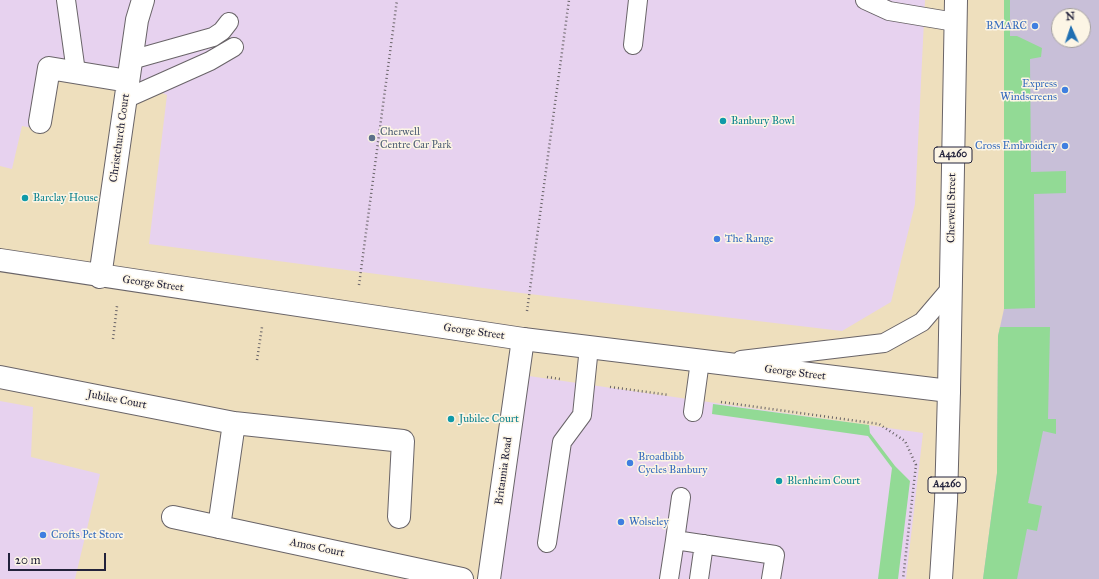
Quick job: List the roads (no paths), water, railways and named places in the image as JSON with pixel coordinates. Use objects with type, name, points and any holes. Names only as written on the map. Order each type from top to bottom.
[{"type":"street","name":"Christchurch Court","points":[[110,278],[128,80],[137,20],[143,0]]},
{"type":"street","name":"Cherwell Street","points":[[949,391],[956,0]]},
{"type":"street","points":[[40,122],[49,68],[128,80]]},
{"type":"street","name":"George Street","points":[[0,260],[110,278],[523,339],[949,391]]},
{"type":"street","name":"Britannia Road","points":[[489,579],[523,339]]},
{"type":"street","name":"Jubilee Court","points":[[0,377],[234,423],[403,441],[399,517]]},
{"type":"street","name":"A4260","points":[[941,579],[946,501],[949,391]]},
{"type":"street","points":[[219,527],[234,423]]},
{"type":"street","name":"Amos Court","points":[[173,517],[462,579]]},
{"type":"lane","points":[[66,0],[76,72]]},
{"type":"lane","points":[[633,45],[638,0]]},
{"type":"lane","points":[[865,0],[889,11],[955,22]]},
{"type":"lane","points":[[128,80],[222,32],[229,22]]},
{"type":"lane","points":[[128,80],[210,60],[234,47]]},
{"type":"lane","points":[[694,405],[707,362],[884,343],[922,322],[951,288]]},
{"type":"lane","points":[[548,543],[562,442],[582,415],[589,347]]},
{"type":"lane","points":[[669,579],[680,497]]},
{"type":"lane","points":[[675,540],[775,555],[772,579]]},
{"type":"lane","points":[[699,579],[704,544]]},
{"type":"place","name":"BMARC","points":[[1035,26]]},
{"type":"place","name":"Express Windscreens","points":[[1065,90]]},
{"type":"place","name":"Banbury Bowl","points":[[723,121]]},
{"type":"place","name":"Cherwell Centre Car Park","points":[[372,138]]},
{"type":"place","name":"Cross Embroidery","points":[[1065,146]]},
{"type":"place","name":"Barclay House","points":[[25,198]]},
{"type":"place","name":"The Range","points":[[717,239]]},
{"type":"place","name":"Jubilee Court","points":[[451,419]]},
{"type":"place","name":"Broadbibb Cycles Banbury","points":[[630,463]]},
{"type":"place","name":"Blenheim Court","points":[[779,481]]},
{"type":"place","name":"Wolseley","points":[[621,522]]},
{"type":"place","name":"Crofts Pet Store","points":[[43,535]]}]
